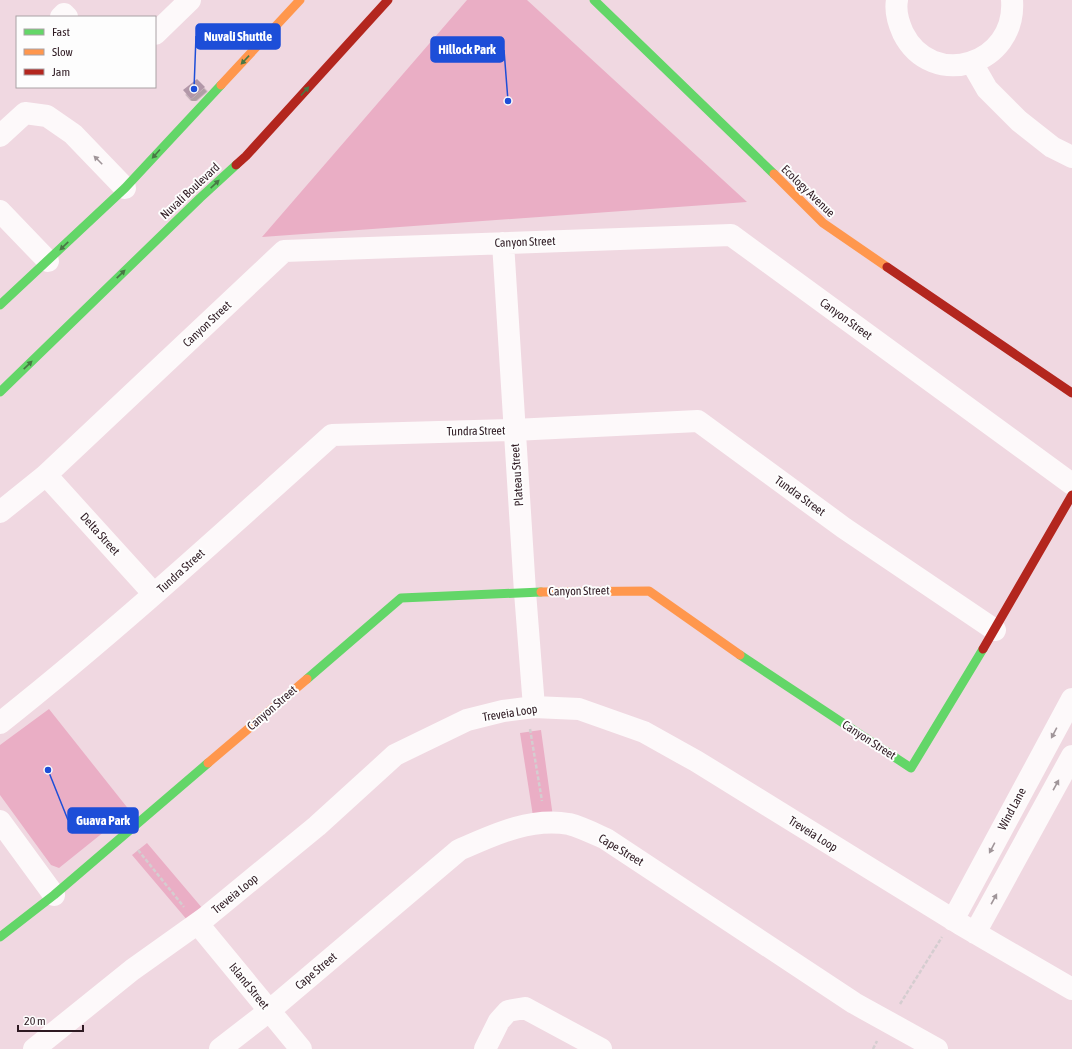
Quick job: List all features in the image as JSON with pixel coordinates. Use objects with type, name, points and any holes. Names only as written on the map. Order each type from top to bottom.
[{"type":"street","points":[[156,33],[190,0]]},
{"type":"street","points":[[0,305],[125,188],[300,0]]},
{"type":"street","name":"Nuvali Boulevard","points":[[0,392],[200,198],[246,156],[388,0]]},
{"type":"street","name":"Ecology Avenue","points":[[594,0],[823,223],[1072,393]]},
{"type":"street","points":[[890,2],[907,41],[920,54],[936,62],[954,66],[972,63],[986,56],[998,46],[1007,32],[1012,17],[1012,0]]},
{"type":"street","points":[[972,63],[987,89],[1019,121],[1052,147],[1072,157]]},
{"type":"street","points":[[4,124],[25,113],[47,116],[72,134],[125,188]]},
{"type":"street","points":[[0,211],[48,261]]},
{"type":"street","name":"Canyon Street","points":[[0,512],[46,475],[284,250],[731,235],[1072,484]]},
{"type":"street","name":"Plateau Street","points":[[503,243],[525,592],[530,707]]},
{"type":"street","name":"Tundra Street","points":[[0,723],[56,678],[154,594],[332,435],[514,430],[698,421],[844,528],[995,630]]},
{"type":"street","name":"Delta Street","points":[[46,475],[154,594]]},
{"type":"street","name":"Canyon Street","points":[[0,937],[54,895],[401,598],[525,592],[648,591],[772,677],[911,768],[995,630],[1072,495]]},
{"type":"street","name":"Wind Lane","points":[[953,920],[1072,699]]},
{"type":"street","name":"Treveia Loop","points":[[34,1049],[132,970],[198,924],[317,826],[395,755],[467,720],[530,707],[579,709],[644,732],[696,761],[953,920],[1072,989]]},
{"type":"street","points":[[975,933],[1072,756]]},
{"type":"street","points":[[0,821],[54,895]]},
{"type":"street","name":"Cape Street","points":[[220,1049],[269,1011],[459,850],[494,834],[535,823],[569,824],[606,838],[854,1002],[938,1049]]},
{"type":"street","name":"Island Street","points":[[198,924],[301,1049]]},
{"type":"street","points":[[485,1049],[499,1021],[508,1011],[525,1008],[601,1049]]},
{"type":"path","points":[[530,707],[546,823]]},
{"type":"path","points":[[126,834],[198,924]]},
{"type":"path","points":[[872,1049],[953,920]]},
{"type":"shaded area","points":[[467,0],[527,0],[747,202],[262,237]]},
{"type":"shaded area","points":[[49,709],[130,811],[59,868],[51,865],[0,795],[0,745]]},
{"type":"shaded area","points":[[541,730],[553,817],[533,816],[520,733]]},
{"type":"shaded area","points":[[147,843],[203,909],[188,921],[132,855]]},
{"type":"building","points":[[197,79],[205,87],[191,99],[183,90]]},
{"type":"traffic: fast","points":[[594,0],[774,174]]},
{"type":"traffic: fast","points":[[0,305],[125,188],[221,85]]},
{"type":"traffic: fast","points":[[0,392],[236,165]]},
{"type":"traffic: fast","points":[[307,679],[401,598],[541,592]]},
{"type":"traffic: fast","points":[[740,655],[911,768],[983,649]]},
{"type":"traffic: fast","points":[[0,937],[54,895],[208,763]]},
{"type":"traffic: slow","points":[[221,85],[300,0]]},
{"type":"traffic: slow","points":[[774,174],[823,223],[887,267]]},
{"type":"traffic: slow","points":[[541,592],[649,591],[740,655]]},
{"type":"traffic: slow","points":[[208,763],[307,679]]},
{"type":"traffic: jam","points":[[236,165],[246,156],[388,0]]},
{"type":"traffic: jam","points":[[887,267],[1072,393]]},
{"type":"traffic: jam","points":[[983,649],[1072,495]]},
{"type":"place","name":"Nuvali Shuttle","points":[[194,89]]},
{"type":"place","name":"Hillock Park","points":[[508,101]]},
{"type":"place","name":"Guava Park","points":[[48,770]]}]
